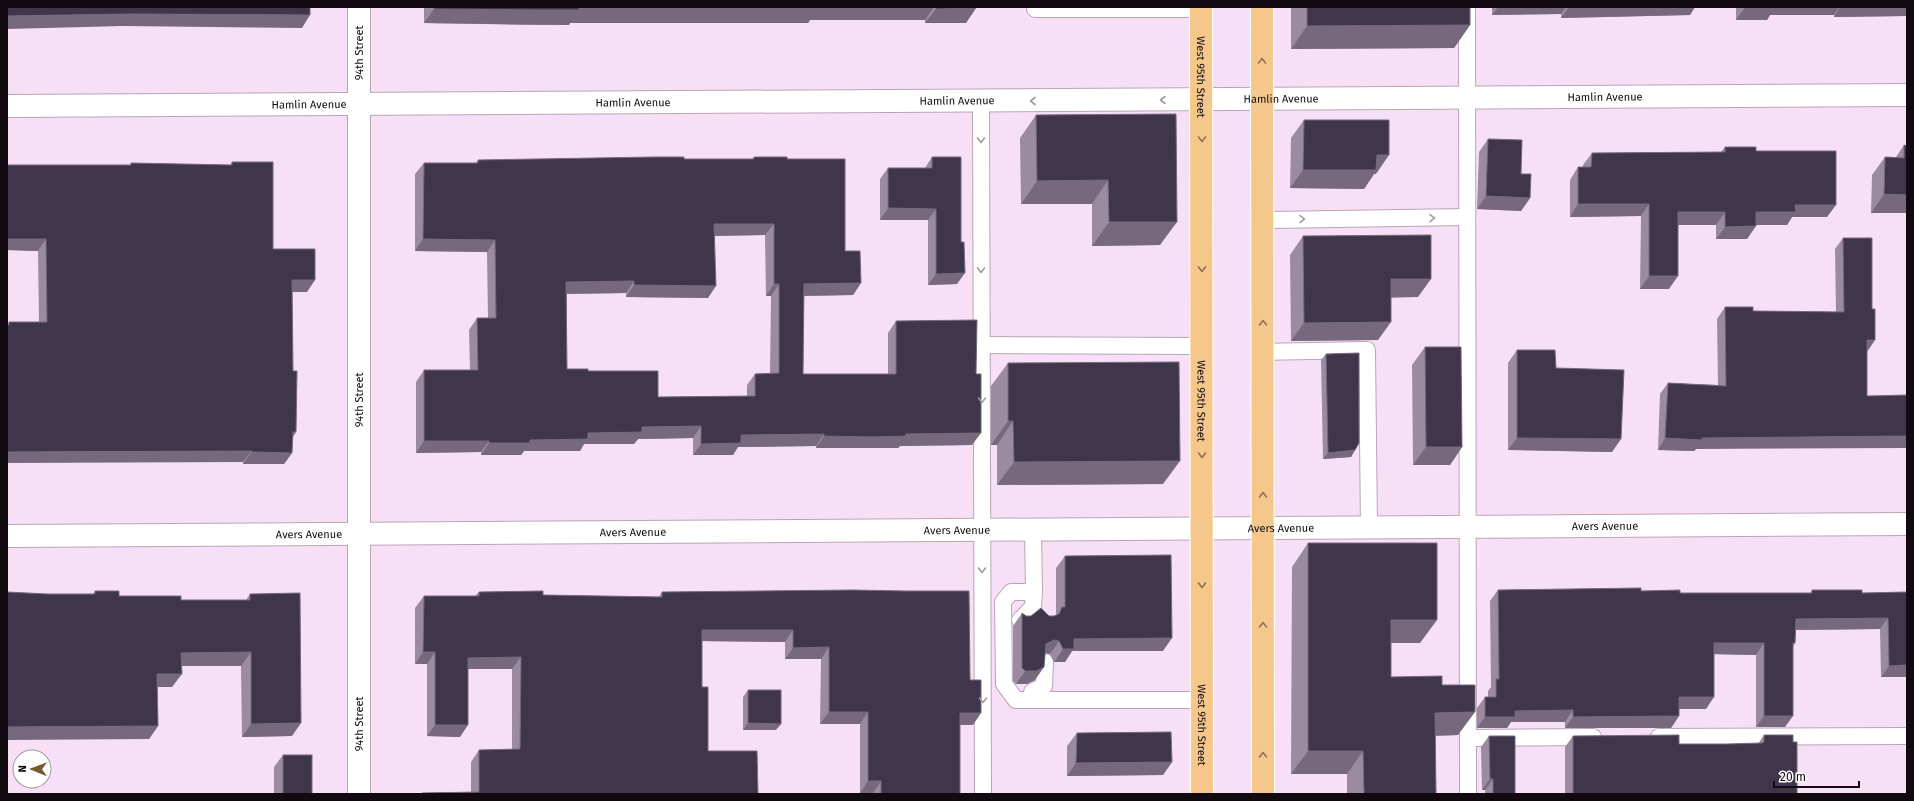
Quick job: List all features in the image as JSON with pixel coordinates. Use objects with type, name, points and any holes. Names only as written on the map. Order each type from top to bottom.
[{"type":"main road","points":[[1262,7],[1263,794]]},
{"type":"main road","name":"West 95th Street","points":[[1202,8],[1202,794]]},
{"type":"street","name":"94th Street","points":[[358,7],[359,794]]},
{"type":"street","name":"Hamlin Avenue","points":[[7,106],[1262,100],[1907,95]]},
{"type":"street","name":"Avers Avenue","points":[[7,536],[1907,524]]},
{"type":"lane","points":[[1035,7],[1035,9],[1202,8]]},
{"type":"lane","points":[[1467,7],[1468,794]]},
{"type":"lane","points":[[981,101],[983,794]]},
{"type":"lane","points":[[1263,220],[1467,217]]},
{"type":"lane","points":[[982,345],[1202,346]]},
{"type":"lane","points":[[1263,352],[1367,350],[1369,528]]},
{"type":"lane","points":[[1033,530],[1034,600],[1044,620]]},
{"type":"lane","points":[[1034,600],[1011,592],[1003,602],[1004,684],[1016,700],[1029,692],[1044,686],[1045,662]]},
{"type":"lane","points":[[1020,620],[1034,600]]},
{"type":"lane","points":[[1029,692],[1202,700]]},
{"type":"lane","points":[[1644,737],[1907,736]]},
{"type":"lane","points":[[1468,738],[1612,737]]},
{"type":"building","points":[[7,7],[310,7],[310,15],[132,14],[7,16]]},
{"type":"building","points":[[434,7],[818,8],[579,8],[579,10],[546,10],[434,9]]},
{"type":"building","points":[[936,7],[976,7],[976,8],[936,9]]},
{"type":"building","points":[[1307,7],[1470,7],[1470,25],[1307,26]]},
{"type":"building","points":[[1176,114],[1177,222],[1109,222],[1108,180],[1037,181],[1036,115]]},
{"type":"building","points":[[1304,120],[1389,120],[1389,155],[1377,155],[1376,170],[1303,170]]},
{"type":"building","points":[[1488,139],[1522,140],[1521,174],[1531,174],[1530,198],[1486,196]]},
{"type":"building","points":[[1904,145],[1907,146],[1907,195],[1884,194],[1885,157],[1904,158]]},
{"type":"building","points":[[1725,147],[1756,147],[1756,151],[1836,151],[1836,205],[1795,205],[1796,212],[1756,212],[1756,226],[1725,227],[1725,212],[1678,212],[1678,276],[1649,276],[1649,204],[1578,204],[1578,167],[1591,167],[1592,153],[1725,152]]},
{"type":"building","points":[[653,157],[684,157],[684,159],[754,159],[754,157],[787,157],[787,159],[845,159],[845,251],[860,251],[861,283],[804,284],[803,374],[896,374],[896,321],[977,320],[976,374],[981,374],[981,433],[906,434],[906,436],[871,437],[824,436],[824,434],[741,435],[741,443],[701,444],[701,426],[642,427],[642,432],[588,433],[588,439],[530,440],[530,443],[489,443],[489,441],[424,441],[424,370],[478,370],[477,318],[496,318],[495,240],[423,239],[424,163],[478,163],[478,160]],"holes":[[[714,224],[774,224],[774,284],[779,284],[779,373],[755,374],[755,396],[658,397],[658,371],[588,371],[588,369],[567,369],[566,282],[634,281],[634,285],[716,286]]]},
{"type":"building","points":[[932,157],[961,157],[961,242],[964,242],[965,273],[936,274],[936,209],[888,208],[888,168],[932,168]]},
{"type":"building","points":[[232,162],[273,162],[273,249],[315,249],[315,280],[292,280],[293,371],[297,371],[296,432],[293,432],[292,453],[252,451],[7,452],[7,325],[9,325],[9,322],[47,322],[46,239],[7,239],[7,165],[131,165],[131,163],[232,165]]},
{"type":"building","points":[[1431,235],[1431,279],[1391,279],[1391,322],[1304,323],[1303,236]]},
{"type":"building","points":[[1843,238],[1872,238],[1872,309],[1875,309],[1875,340],[1867,340],[1867,396],[1907,395],[1907,436],[1702,438],[1702,440],[1665,438],[1668,383],[1726,386],[1725,307],[1753,307],[1753,311],[1844,312]]},
{"type":"building","points":[[1425,347],[1461,347],[1462,447],[1426,447]]},
{"type":"building","points":[[1517,350],[1555,350],[1556,368],[1624,370],[1621,439],[1517,438]]},
{"type":"building","points":[[1359,353],[1359,443],[1355,450],[1328,453],[1326,354]]},
{"type":"building","points":[[1179,362],[1180,461],[1014,462],[1013,421],[1008,421],[1008,363]]},
{"type":"building","points":[[1308,543],[1437,543],[1437,620],[1391,620],[1391,677],[1442,676],[1442,685],[1475,685],[1475,712],[1435,713],[1436,794],[1364,794],[1363,751],[1308,751]]},
{"type":"building","points":[[1171,555],[1172,638],[1074,639],[1074,649],[1063,649],[1059,641],[1054,640],[1046,644],[1044,667],[1036,671],[1025,671],[1022,668],[1022,613],[1026,616],[1031,616],[1041,608],[1049,616],[1054,616],[1059,614],[1062,607],[1065,607],[1065,556]]},
{"type":"building","points":[[1641,588],[1641,591],[1680,590],[1680,593],[1812,593],[1812,590],[1862,590],[1862,593],[1907,592],[1907,665],[1889,666],[1888,618],[1796,619],[1795,643],[1793,643],[1793,716],[1764,716],[1764,643],[1714,643],[1714,697],[1679,697],[1679,716],[1573,717],[1573,710],[1515,711],[1515,717],[1485,717],[1485,697],[1496,697],[1496,679],[1499,679],[1498,590]]},
{"type":"building","points":[[853,590],[969,591],[970,680],[981,680],[981,713],[960,713],[960,794],[881,794],[881,781],[868,781],[868,712],[829,712],[829,647],[793,648],[793,630],[702,630],[702,687],[708,687],[708,751],[757,751],[758,794],[422,794],[479,792],[479,750],[520,749],[521,657],[468,658],[468,725],[435,725],[435,652],[423,652],[424,596],[479,596],[479,592],[543,591],[543,595],[662,597],[662,592]]},
{"type":"building","points":[[95,591],[119,591],[119,596],[181,596],[181,600],[250,600],[250,594],[300,593],[301,723],[251,724],[251,652],[181,653],[182,674],[157,674],[158,726],[7,727],[7,592],[95,594]]},
{"type":"building","points":[[748,690],[781,690],[781,724],[748,723]]},
{"type":"building","points":[[1171,732],[1172,762],[1076,763],[1077,733]]},
{"type":"building","points":[[1679,735],[1679,744],[1726,744],[1762,743],[1764,742],[1764,735],[1793,735],[1793,742],[1797,742],[1797,794],[1573,794],[1573,736]]},
{"type":"building","points":[[1489,736],[1515,736],[1515,794],[1493,794],[1493,779],[1490,779]]},
{"type":"building","points":[[283,755],[312,755],[312,794],[283,794]]}]
